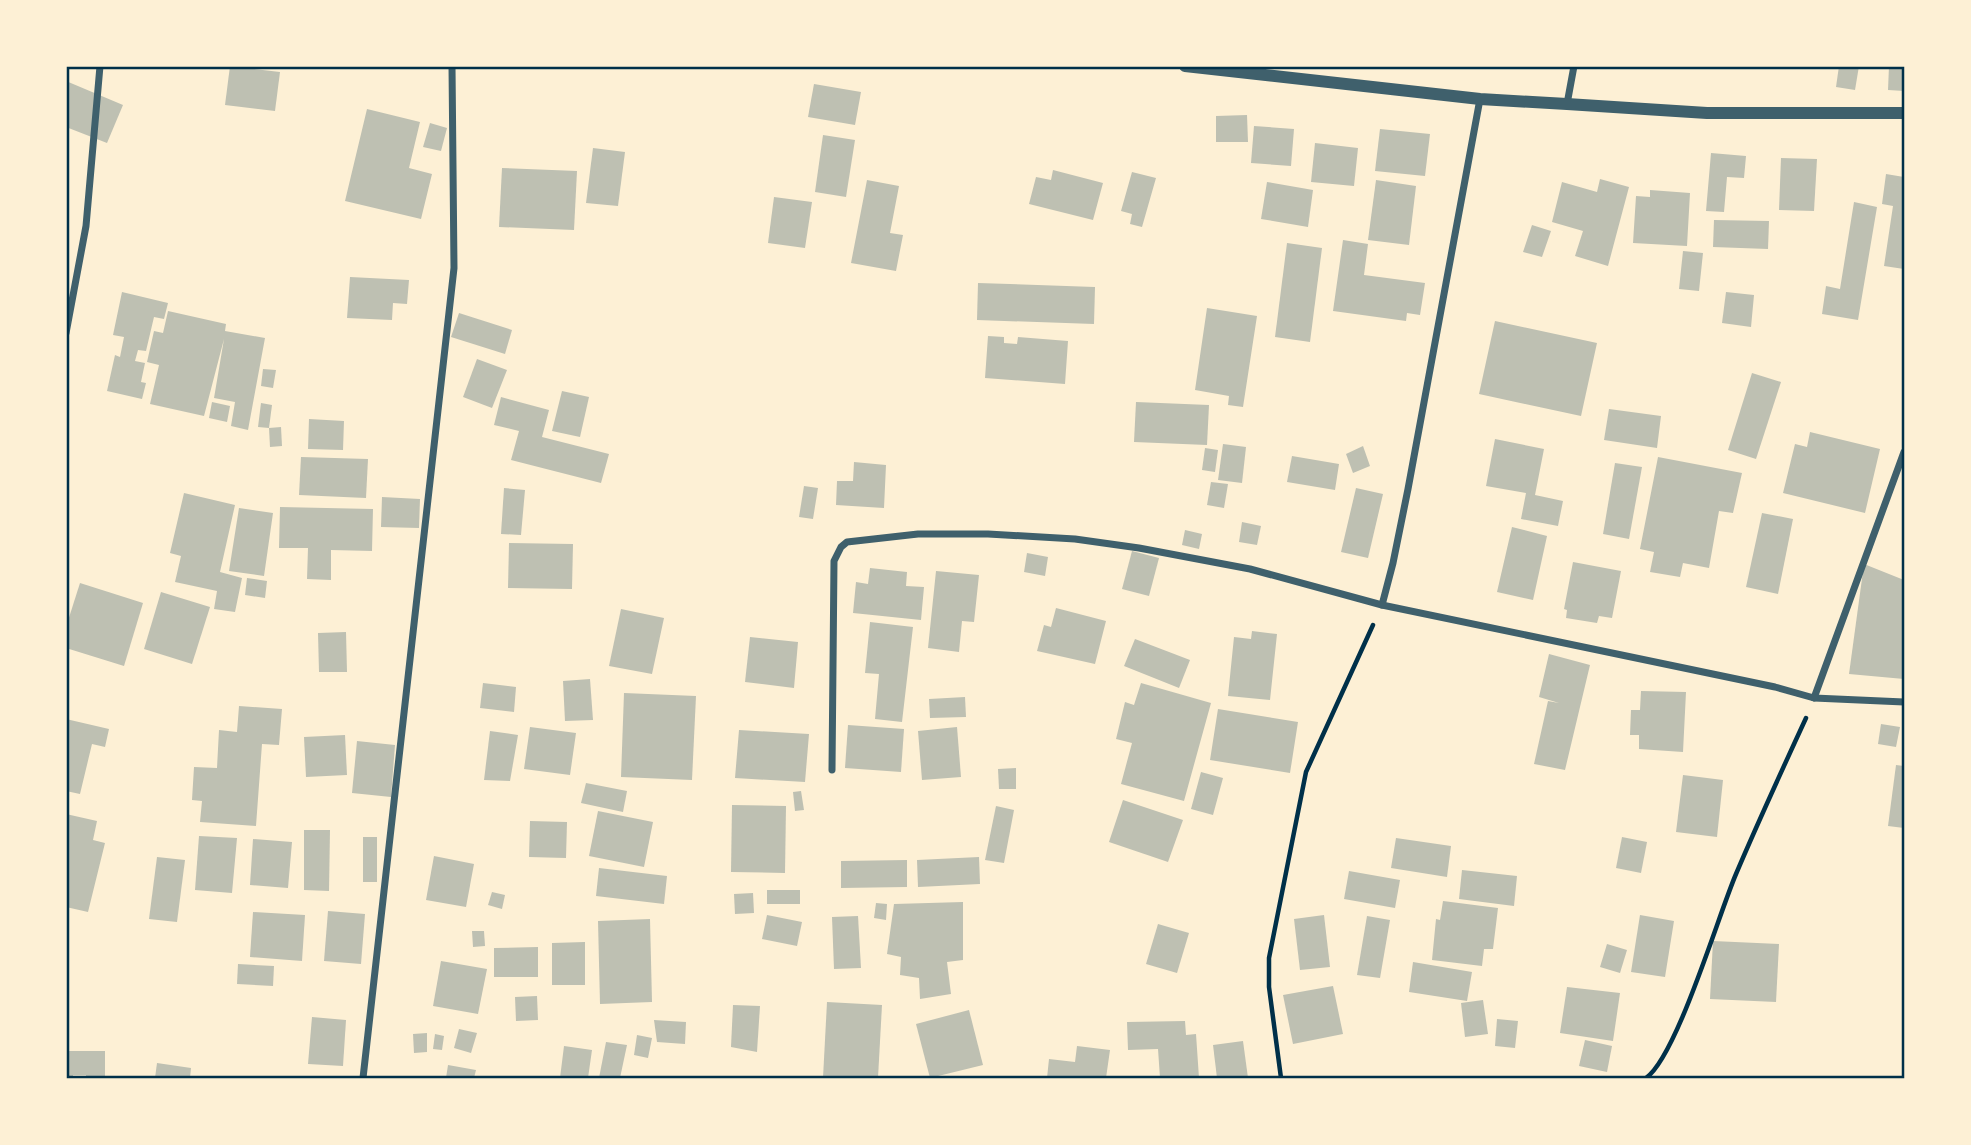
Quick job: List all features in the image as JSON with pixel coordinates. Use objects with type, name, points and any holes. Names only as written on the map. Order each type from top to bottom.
[{"type":"street","points":[[66,333],[86,226],[100,66]]},
{"type":"street","points":[[363,1079],[454,268],[452,66]]},
{"type":"street","points":[[1185,66],[1240,69],[1480,99],[1707,113],[1905,113]]},
{"type":"street","points":[[1567,104],[1574,66]]},
{"type":"street","points":[[1382,605],[1393,564],[1480,99]]},
{"type":"street","points":[[1814,698],[1905,452]]},
{"type":"street","points":[[832,771],[834,561],[847,541],[918,534],[988,534],[1075,539],[1203,558],[1382,605],[1775,687],[1814,698],[1905,702]]},
{"type":"path","points":[[1281,1079],[1269,987],[1269,958],[1306,772],[1382,605]]},
{"type":"path","points":[[1646,1079],[1652,1074],[1673,1038],[1735,876],[1814,698]]},
{"type":"building","points":[[230,66],[280,72],[275,111],[225,105]]},
{"type":"building","points":[[1839,66],[1859,66],[1855,90],[1836,87]]},
{"type":"building","points":[[1889,66],[1904,66],[1904,91],[1888,90]]},
{"type":"building","points":[[66,81],[123,105],[107,143],[66,127]]},
{"type":"building","points":[[814,84],[861,92],[855,125],[808,117]]},
{"type":"building","points":[[367,109],[420,122],[409,168],[432,174],[421,219],[345,201]]},
{"type":"building","points":[[1247,115],[1248,142],[1216,142],[1216,116]]},
{"type":"building","points":[[430,123],[447,128],[441,151],[423,147]]},
{"type":"building","points":[[1254,126],[1294,129],[1291,166],[1251,163]]},
{"type":"building","points":[[1380,129],[1430,134],[1425,176],[1375,171]]},
{"type":"building","points":[[823,135],[855,140],[846,197],[815,192]]},
{"type":"building","points":[[1315,143],[1358,148],[1354,186],[1311,182]]},
{"type":"building","points":[[593,148],[625,152],[618,206],[586,203]]},
{"type":"building","points":[[1711,153],[1746,156],[1744,178],[1727,177],[1724,212],[1706,211]]},
{"type":"building","points":[[1781,158],[1817,159],[1814,211],[1779,210]]},
{"type":"building","points":[[502,168],[577,171],[574,230],[499,227]]},
{"type":"building","points":[[1053,170],[1103,183],[1093,220],[1029,204],[1036,177],[1051,180]]},
{"type":"building","points":[[1132,172],[1156,178],[1142,227],[1130,224],[1132,214],[1121,211]]},
{"type":"building","points":[[1886,174],[1904,177],[1904,269],[1884,266],[1893,206],[1882,204]]},
{"type":"building","points":[[1600,179],[1629,187],[1608,266],[1575,256],[1583,231],[1552,222],[1562,182],[1597,192]]},
{"type":"building","points":[[867,180],[899,186],[890,233],[903,235],[896,271],[851,263]]},
{"type":"building","points":[[1376,180],[1416,186],[1409,245],[1368,240]]},
{"type":"building","points":[[1267,182],[1313,190],[1308,227],[1261,219]]},
{"type":"building","points":[[1650,190],[1690,193],[1687,246],[1633,243],[1636,196],[1650,197]]},
{"type":"building","points":[[774,197],[812,202],[805,248],[768,243]]},
{"type":"building","points":[[1854,202],[1877,207],[1858,320],[1822,314],[1826,286],[1840,289]]},
{"type":"building","points":[[1714,220],[1769,221],[1768,249],[1713,247]]},
{"type":"building","points":[[1532,225],[1551,231],[1542,257],[1523,252]]},
{"type":"building","points":[[1343,240],[1368,244],[1364,275],[1425,283],[1420,315],[1407,313],[1406,321],[1333,311]]},
{"type":"building","points":[[1287,243],[1322,248],[1310,342],[1275,337]]},
{"type":"building","points":[[1683,251],[1703,253],[1699,291],[1679,289]]},
{"type":"building","points":[[350,277],[409,280],[407,304],[393,303],[392,320],[347,318]]},
{"type":"building","points":[[978,283],[1095,287],[1094,324],[977,320]]},
{"type":"building","points":[[122,292],[168,303],[164,319],[154,317],[146,351],[138,350],[135,361],[145,363],[141,382],[146,383],[142,399],[107,391],[115,355],[120,357],[124,337],[113,335]]},
{"type":"building","points":[[1726,292],[1754,295],[1751,327],[1722,323]]},
{"type":"building","points":[[1207,308],[1257,316],[1243,407],[1228,405],[1229,396],[1195,390]]},
{"type":"building","points":[[168,311],[226,324],[225,331],[265,338],[248,430],[231,426],[235,402],[214,398],[224,339],[204,416],[150,404],[159,365],[147,362],[154,331],[163,333]]},
{"type":"building","points":[[459,313],[512,330],[505,354],[451,337]]},
{"type":"building","points":[[1495,321],[1597,343],[1581,416],[1479,394]]},
{"type":"building","points":[[988,336],[1004,337],[1004,343],[1017,344],[1018,337],[1068,341],[1065,384],[985,378]]},
{"type":"building","points":[[477,359],[507,370],[492,408],[463,397]]},
{"type":"building","points":[[263,369],[276,370],[273,388],[261,386]]},
{"type":"building","points":[[1752,373],[1781,382],[1756,459],[1728,450]]},
{"type":"building","points":[[562,391],[589,397],[580,437],[552,431]]},
{"type":"building","points":[[501,397],[549,410],[542,437],[609,454],[601,483],[511,460],[519,431],[494,425]]},
{"type":"building","points":[[212,402],[230,406],[227,422],[209,418]]},
{"type":"building","points":[[1136,402],[1209,405],[1207,445],[1134,442]]},
{"type":"building","points":[[261,403],[272,405],[269,428],[258,427]]},
{"type":"building","points":[[1609,409],[1661,416],[1657,448],[1604,440]]},
{"type":"building","points":[[309,419],[344,421],[343,450],[308,449]]},
{"type":"building","points":[[281,427],[282,446],[270,447],[269,428]]},
{"type":"building","points":[[1810,432],[1880,449],[1865,513],[1783,493],[1795,444],[1807,447]]},
{"type":"building","points":[[1495,439],[1544,449],[1535,495],[1563,501],[1558,526],[1521,519],[1526,493],[1486,486]]},
{"type":"building","points":[[1223,444],[1246,447],[1242,483],[1218,480]]},
{"type":"building","points":[[1363,446],[1370,466],[1353,473],[1346,454]]},
{"type":"building","points":[[1205,448],[1218,450],[1215,472],[1202,470]]},
{"type":"building","points":[[1292,456],[1339,464],[1335,490],[1287,482]]},
{"type":"building","points":[[301,457],[368,459],[366,498],[299,495]]},
{"type":"building","points":[[1658,457],[1742,473],[1733,513],[1719,511],[1709,568],[1683,563],[1680,577],[1650,572],[1654,552],[1640,549]]},
{"type":"building","points":[[854,462],[886,465],[884,508],[836,505],[837,481],[853,481]]},
{"type":"building","points":[[1615,463],[1642,467],[1629,539],[1603,534]]},
{"type":"building","points":[[1211,482],[1228,484],[1224,508],[1207,505]]},
{"type":"building","points":[[804,486],[818,488],[813,519],[799,517]]},
{"type":"building","points":[[504,488],[525,490],[521,535],[501,534]]},
{"type":"building","points":[[1356,488],[1383,494],[1368,558],[1341,552]]},
{"type":"building","points":[[184,493],[235,505],[220,572],[242,578],[235,612],[214,609],[217,591],[175,582],[181,556],[170,553]]},
{"type":"building","points":[[382,497],[420,499],[419,528],[381,527]]},
{"type":"building","points":[[280,507],[373,509],[372,551],[331,550],[331,580],[307,579],[308,548],[279,548]]},
{"type":"building","points":[[239,508],[273,513],[264,576],[229,571]]},
{"type":"building","points":[[1762,513],[1793,519],[1778,594],[1746,587]]},
{"type":"building","points":[[1242,522],[1261,526],[1257,545],[1239,542]]},
{"type":"building","points":[[1512,527],[1547,536],[1533,600],[1497,592]]},
{"type":"building","points":[[1185,530],[1202,534],[1199,549],[1182,545]]},
{"type":"building","points":[[509,543],[573,544],[572,589],[508,588]]},
{"type":"building","points":[[1132,551],[1159,558],[1149,596],[1122,589]]},
{"type":"building","points":[[1027,553],[1048,557],[1045,576],[1024,572]]},
{"type":"building","points":[[1573,562],[1621,571],[1612,618],[1599,616],[1597,623],[1566,618],[1567,610],[1564,609]]},
{"type":"building","points":[[1864,564],[1904,580],[1904,679],[1849,674]]},
{"type":"building","points":[[870,568],[907,572],[906,586],[924,587],[921,620],[853,613],[856,582],[868,584]]},
{"type":"building","points":[[936,571],[979,575],[974,622],[962,621],[959,652],[928,648]]},
{"type":"building","points":[[247,578],[267,581],[265,598],[245,595]]},
{"type":"building","points":[[80,583],[143,603],[124,666],[66,648],[66,627]]},
{"type":"building","points":[[161,592],[210,607],[192,664],[144,649]]},
{"type":"building","points":[[1056,608],[1106,621],[1095,664],[1037,651],[1044,625],[1051,627]]},
{"type":"building","points":[[621,609],[664,618],[652,674],[609,666]]},
{"type":"building","points":[[870,622],[913,627],[902,722],[875,719],[879,674],[865,673]]},
{"type":"building","points":[[1252,631],[1277,634],[1270,700],[1228,696],[1234,637],[1251,639]]},
{"type":"building","points":[[346,632],[347,672],[319,672],[318,633]]},
{"type":"building","points":[[750,637],[798,642],[794,688],[745,682]]},
{"type":"building","points":[[1135,639],[1190,660],[1179,688],[1124,666]]},
{"type":"building","points":[[1549,654],[1590,665],[1565,770],[1534,764],[1548,701],[1559,703],[1539,697]]},
{"type":"building","points":[[590,679],[593,720],[565,721],[563,681]]},
{"type":"building","points":[[483,683],[516,687],[514,712],[480,708]]},
{"type":"building","points":[[1141,683],[1211,703],[1184,801],[1121,784],[1132,743],[1116,739],[1125,702],[1134,705]]},
{"type":"building","points":[[1641,691],[1686,692],[1683,752],[1639,749],[1639,735],[1630,735],[1631,710],[1640,710]]},
{"type":"building","points":[[624,693],[696,696],[692,780],[621,777]]},
{"type":"building","points":[[965,697],[966,717],[930,718],[929,699]]},
{"type":"building","points":[[239,706],[282,709],[279,745],[262,744],[256,826],[200,822],[202,801],[192,800],[194,767],[217,768],[219,730],[237,732]]},
{"type":"building","points":[[1218,709],[1298,722],[1290,773],[1210,760]]},
{"type":"building","points":[[66,719],[109,729],[105,747],[92,744],[80,794],[66,791]]},
{"type":"building","points":[[1881,724],[1900,727],[1896,747],[1878,744]]},
{"type":"building","points":[[848,725],[904,729],[901,772],[845,768]]},
{"type":"building","points":[[530,727],[576,733],[570,775],[524,769]]},
{"type":"building","points":[[957,727],[961,777],[922,780],[918,731]]},
{"type":"building","points":[[739,730],[809,734],[805,782],[735,778]]},
{"type":"building","points":[[490,731],[518,735],[510,781],[484,780]]},
{"type":"building","points":[[345,735],[347,775],[306,777],[304,737]]},
{"type":"building","points":[[357,741],[395,745],[391,797],[352,793]]},
{"type":"building","points":[[1896,765],[1904,766],[1904,828],[1888,826]]},
{"type":"building","points":[[1016,768],[1016,789],[999,789],[998,769]]},
{"type":"building","points":[[1201,772],[1223,778],[1213,815],[1191,809]]},
{"type":"building","points":[[1683,775],[1723,780],[1717,837],[1676,832]]},
{"type":"building","points":[[586,783],[627,791],[623,812],[581,803]]},
{"type":"building","points":[[801,791],[804,810],[795,811],[793,792]]},
{"type":"building","points":[[1123,800],[1183,820],[1168,862],[1109,842]]},
{"type":"building","points":[[732,805],[786,806],[785,873],[731,872]]},
{"type":"building","points":[[996,806],[1014,810],[1004,863],[985,860]]},
{"type":"building","points":[[598,811],[653,822],[644,867],[589,856]]},
{"type":"building","points":[[66,814],[97,821],[93,840],[105,843],[88,912],[66,907]]},
{"type":"building","points":[[530,821],[567,822],[566,858],[529,857]]},
{"type":"building","points":[[304,830],[330,830],[329,891],[304,890]]},
{"type":"building","points":[[199,836],[237,838],[232,893],[195,890]]},
{"type":"building","points":[[363,837],[377,837],[377,882],[363,882]]},
{"type":"building","points":[[1622,837],[1647,842],[1641,873],[1616,868]]},
{"type":"building","points":[[1396,838],[1451,846],[1447,877],[1391,868]]},
{"type":"building","points":[[253,839],[292,842],[288,888],[250,885]]},
{"type":"building","points":[[434,856],[474,864],[466,907],[426,900]]},
{"type":"building","points":[[157,857],[185,860],[177,922],[149,919]]},
{"type":"building","points":[[979,857],[980,884],[918,887],[917,860]]},
{"type":"building","points":[[907,860],[907,887],[841,888],[841,861]]},
{"type":"building","points":[[599,868],[667,876],[664,904],[596,896]]},
{"type":"building","points":[[1462,870],[1517,876],[1514,906],[1459,899]]},
{"type":"building","points":[[1349,871],[1400,880],[1395,908],[1344,899]]},
{"type":"building","points":[[767,890],[800,890],[800,904],[767,904]]},
{"type":"building","points":[[492,892],[505,895],[502,909],[488,905]]},
{"type":"building","points":[[753,893],[754,913],[735,914],[734,894]]},
{"type":"building","points":[[1443,901],[1498,908],[1493,949],[1484,949],[1482,966],[1432,960],[1436,919],[1440,920]]},
{"type":"building","points":[[963,902],[963,960],[947,962],[951,994],[920,999],[919,978],[900,975],[901,957],[887,954],[894,904]]},
{"type":"building","points":[[876,903],[887,904],[886,920],[874,918]]},
{"type":"building","points":[[328,911],[365,914],[361,964],[324,961]]},
{"type":"building","points":[[253,912],[305,915],[302,961],[250,957]]},
{"type":"building","points":[[767,915],[802,922],[797,946],[762,939]]},
{"type":"building","points":[[1324,915],[1330,967],[1300,970],[1294,919]]},
{"type":"building","points":[[1640,915],[1674,921],[1665,977],[1631,972]]},
{"type":"building","points":[[858,916],[861,968],[834,969],[832,917]]},
{"type":"building","points":[[1367,916],[1390,920],[1380,978],[1357,975]]},
{"type":"building","points":[[650,919],[652,1002],[600,1004],[598,921]]},
{"type":"building","points":[[1158,924],[1189,933],[1177,973],[1146,964]]},
{"type":"building","points":[[472,931],[484,931],[485,946],[473,947]]},
{"type":"building","points":[[1713,941],[1779,944],[1776,1002],[1710,999]]},
{"type":"building","points":[[585,942],[585,985],[552,985],[552,943]]},
{"type":"building","points":[[1607,944],[1627,950],[1620,973],[1600,967]]},
{"type":"building","points":[[538,947],[538,977],[494,977],[494,948]]},
{"type":"building","points":[[441,961],[487,969],[478,1014],[433,1006]]},
{"type":"building","points":[[1413,962],[1472,972],[1467,1001],[1409,992]]},
{"type":"building","points":[[238,964],[274,966],[273,986],[237,984]]},
{"type":"building","points":[[1333,986],[1343,1034],[1293,1044],[1283,995]]},
{"type":"building","points":[[1567,987],[1620,993],[1613,1041],[1560,1033]]},
{"type":"building","points":[[537,996],[538,1020],[516,1021],[515,997]]},
{"type":"building","points":[[1483,1000],[1488,1034],[1465,1037],[1461,1003]]},
{"type":"building","points":[[827,1002],[882,1005],[878,1078],[823,1078]]},
{"type":"building","points":[[733,1005],[760,1006],[757,1052],[731,1047]]},
{"type":"building","points":[[969,1010],[983,1065],[930,1078],[916,1024]]},
{"type":"building","points":[[312,1017],[346,1020],[343,1066],[308,1064]]},
{"type":"building","points":[[1497,1019],[1518,1021],[1515,1048],[1495,1046]]},
{"type":"building","points":[[654,1020],[686,1022],[685,1044],[657,1042]]},
{"type":"building","points":[[1185,1021],[1186,1035],[1196,1034],[1199,1078],[1160,1078],[1158,1049],[1128,1050],[1127,1022]]},
{"type":"building","points":[[459,1029],[477,1033],[471,1053],[454,1048]]},
{"type":"building","points":[[427,1033],[427,1052],[414,1053],[413,1034]]},
{"type":"building","points":[[435,1034],[444,1036],[442,1050],[433,1049]]},
{"type":"building","points":[[637,1035],[652,1038],[648,1058],[634,1055]]},
{"type":"building","points":[[1585,1040],[1612,1046],[1607,1072],[1579,1066]]},
{"type":"building","points":[[1243,1041],[1248,1078],[1217,1078],[1213,1045]]},
{"type":"building","points":[[606,1042],[627,1045],[620,1078],[599,1078]]},
{"type":"building","points":[[564,1046],[592,1050],[588,1078],[560,1078]]},
{"type":"building","points":[[1077,1046],[1110,1050],[1106,1078],[1047,1078],[1049,1059],[1075,1062]]},
{"type":"building","points":[[66,1051],[105,1051],[105,1078],[73,1075],[73,1078],[66,1078]]},
{"type":"building","points":[[157,1063],[191,1068],[190,1078],[155,1078]]},
{"type":"building","points":[[448,1065],[476,1070],[474,1078],[446,1078]]}]
